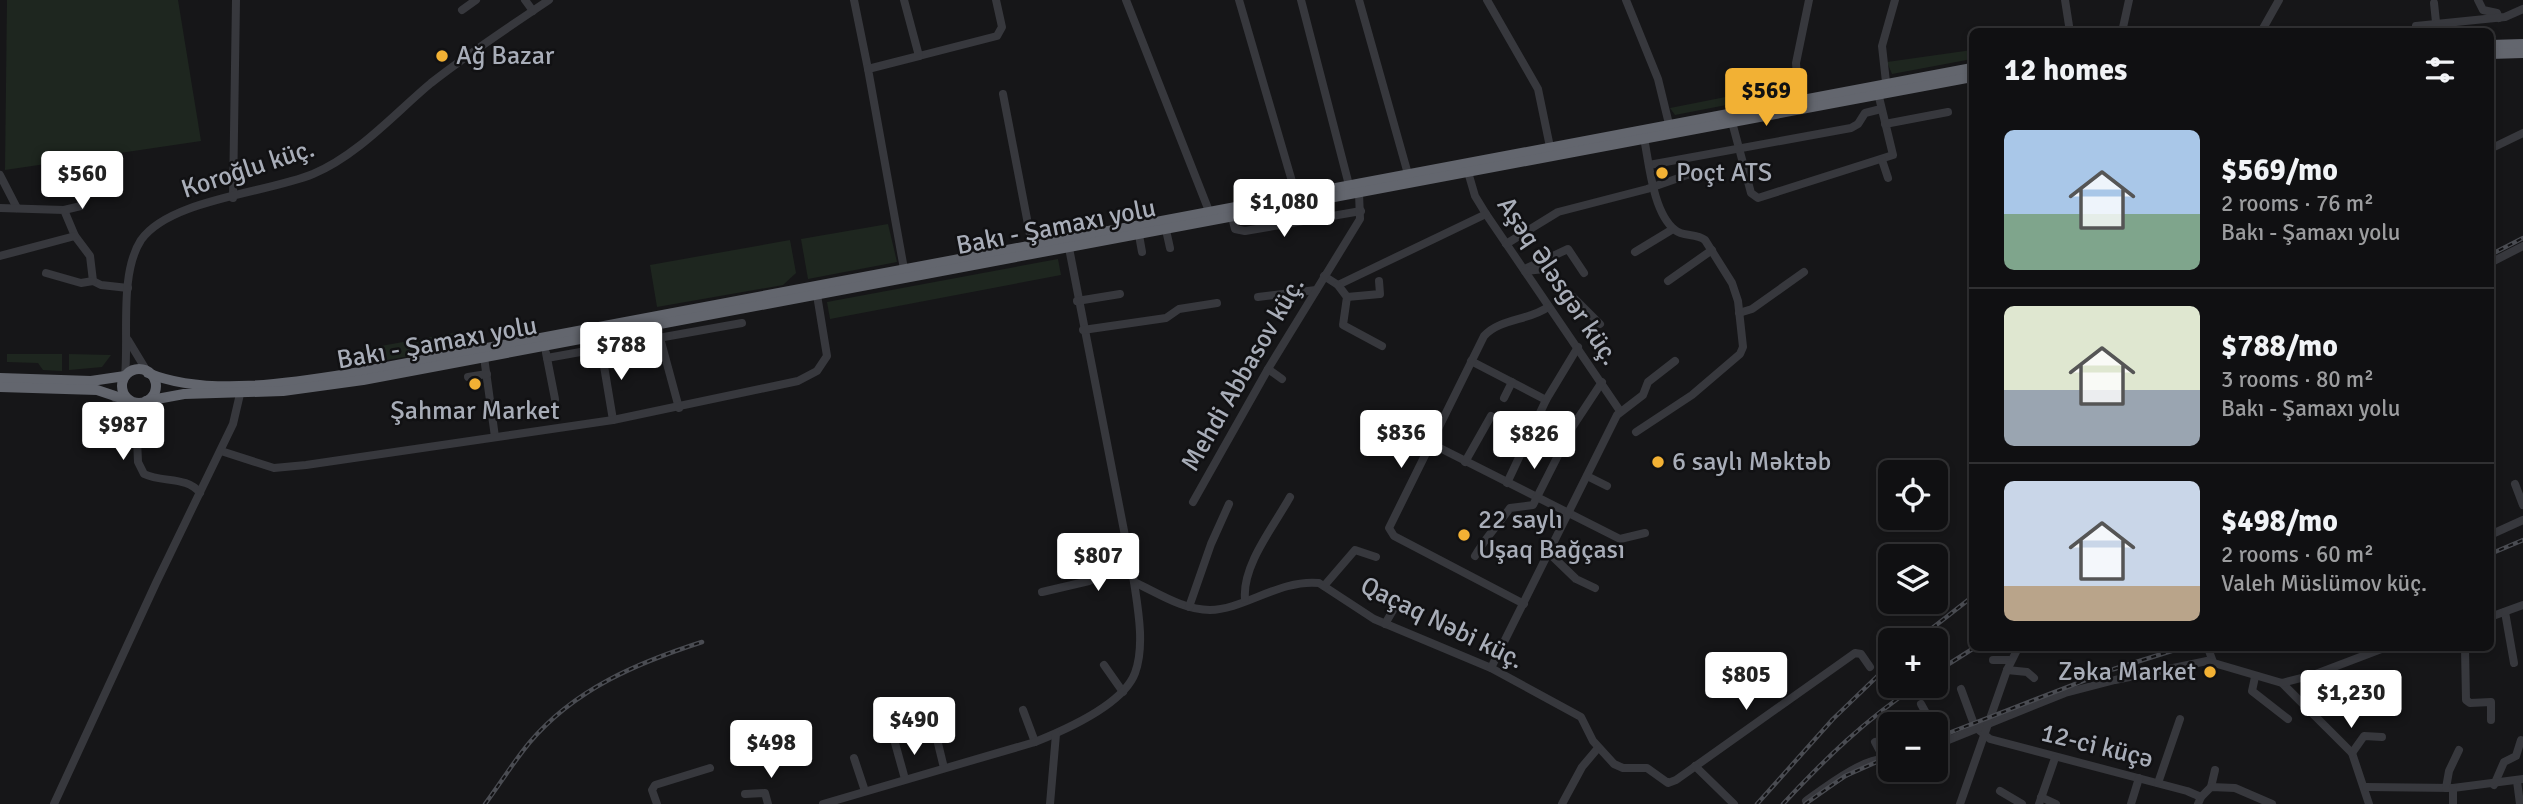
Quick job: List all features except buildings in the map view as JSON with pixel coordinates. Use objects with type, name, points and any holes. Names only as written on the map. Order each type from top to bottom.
[{"type":"highway","points":[[2494,45],[2523,44]]},
{"type":"highway","points":[[2494,54],[2523,53]]},
{"type":"highway","name":"Bakı - Şamaxı yolu","points":[[148,373],[178,381],[201,383],[305,380],[1969,68]]},
{"type":"highway","name":"Bakı - Şamaxı yolu","points":[[146,401],[184,394],[240,394],[334,385],[484,357],[546,352],[817,295],[1969,78]]},
{"type":"highway","points":[[0,377],[91,381],[125,376],[136,370],[148,373],[156,387],[146,401],[130,401],[106,391],[0,387]]},
{"type":"highway","points":[[125,376],[122,390],[130,401]]},
{"type":"street","points":[[233,198],[236,0]]},
{"type":"street","points":[[462,10],[476,0]]},
{"type":"street","points":[[525,0],[533,11]]},
{"type":"street","name":"Koroğlu küç.","points":[[125,376],[128,288],[133,256],[150,230],[172,216],[284,184],[327,167],[461,60],[549,0]]},
{"type":"street","points":[[855,0],[904,269]]},
{"type":"street","points":[[904,0],[919,56]]},
{"type":"street","points":[[868,69],[997,36],[1002,27],[996,0]]},
{"type":"street","points":[[1126,0],[1209,211]]},
{"type":"street","points":[[1239,0],[1296,195]]},
{"type":"street","points":[[1301,0],[1341,144],[1349,185]]},
{"type":"street","points":[[1359,0],[1408,174]]},
{"type":"street","points":[[1487,0],[1538,89],[1550,147]]},
{"type":"street","points":[[1626,0],[1658,79],[1669,124]]},
{"type":"street","points":[[1799,99],[1796,63],[1809,0]]},
{"type":"street","points":[[1886,82],[1882,46],[1895,0]]},
{"type":"street","points":[[2064,0],[2069,28]]},
{"type":"street","points":[[2123,28],[2129,0]]},
{"type":"street","points":[[2263,28],[2279,0]]},
{"type":"street","points":[[2478,0],[2483,10],[2497,13],[2500,18]]},
{"type":"street","points":[[2434,3],[2436,22]]},
{"type":"street","points":[[2416,26],[2500,18],[2522,10]]},
{"type":"street","points":[[1732,122],[1751,193],[1758,198],[1890,158],[1893,151],[1878,93]]},
{"type":"street","points":[[1003,94],[1032,245]]},
{"type":"street","points":[[1649,165],[1851,128],[1858,124],[1864,113],[1881,109]]},
{"type":"street","points":[[1885,124],[1948,112]]},
{"type":"street","points":[[2494,147],[2523,133]]},
{"type":"street","points":[[1644,138],[1653,187],[1673,229]]},
{"type":"street","points":[[1882,160],[1888,178]]},
{"type":"street","name":"Aşəq Ələsgər küç.","points":[[1468,172],[1475,196],[1486,214],[1620,411]]},
{"type":"street","points":[[1506,244],[1558,212],[1653,187],[1693,173]]},
{"type":"street","points":[[0,175],[17,208]]},
{"type":"street","points":[[1232,217],[1235,229],[1245,231],[1361,211],[1359,193]]},
{"type":"street","points":[[0,208],[64,210],[83,204],[82,196]]},
{"type":"street","points":[[64,210],[75,236],[90,256],[93,281]]},
{"type":"street","name":"Mehdi Abbasov küç.","points":[[1193,502],[1268,369],[1360,219],[1361,211]]},
{"type":"street","points":[[1338,285],[1486,214]]},
{"type":"street","points":[[1635,252],[1673,229],[1702,237],[1732,283],[1743,347],[1740,354],[1692,395],[1636,432]]},
{"type":"street","points":[[1166,230],[1170,248]]},
{"type":"street","points":[[1139,235],[1142,252]]},
{"type":"street","points":[[0,256],[75,236]]},
{"type":"street","points":[[2494,261],[2523,246]]},
{"type":"street","points":[[823,804],[1056,734],[1105,706],[1123,692],[1134,676],[1139,653],[1135,582],[1077,301],[1069,248]]},
{"type":"street","points":[[1525,271],[1568,249],[1584,273]]},
{"type":"street","points":[[1668,281],[1712,250]]},
{"type":"street","points":[[1525,271],[1545,269],[1600,324]]},
{"type":"street","points":[[1739,313],[1752,309],[1804,272]]},
{"type":"street","points":[[46,273],[81,282],[93,281],[101,285],[128,288]]},
{"type":"street","points":[[1324,276],[1338,285],[1347,297],[1343,325],[1381,346]]},
{"type":"street","points":[[1347,297],[1380,294],[1379,281]]},
{"type":"street","points":[[1258,297],[1316,290]]},
{"type":"street","points":[[1077,301],[1120,294]]},
{"type":"street","points":[[221,450],[281,468],[612,420],[799,381],[817,371],[827,356],[817,295]]},
{"type":"street","points":[[1083,330],[1166,318],[1179,309],[1217,303]]},
{"type":"street","points":[[1524,604],[1391,533],[1390,524],[1489,330],[1532,317],[1549,307]]},
{"type":"street","points":[[555,399],[546,352],[601,348],[742,323]]},
{"type":"street","points":[[660,338],[679,408]]},
{"type":"street","points":[[128,340],[148,373]]},
{"type":"street","points":[[1507,483],[1546,400],[1578,347]]},
{"type":"street","points":[[601,348],[612,420]]},
{"type":"street","points":[[484,357],[495,437]]},
{"type":"street","points":[[1471,361],[1546,400]]},
{"type":"street","points":[[1491,668],[1620,411],[1643,395],[1648,382],[1675,361]]},
{"type":"street","points":[[1268,369],[1282,379]]},
{"type":"street","points":[[468,377],[486,373]]},
{"type":"street","points":[[1504,398],[1512,382]]},
{"type":"street","points":[[1475,556],[1487,534],[1499,524],[1510,508],[1531,507],[1573,426],[1602,382]]},
{"type":"street","points":[[106,391],[124,407],[137,439]]},
{"type":"street","points":[[54,804],[233,424],[240,394]]},
{"type":"street","points":[[146,401],[137,439],[138,462],[144,474],[161,480],[185,482],[200,493]]},
{"type":"street","points":[[1465,461],[1491,416]]},
{"type":"street","points":[[1430,443],[1620,540],[1645,533]]},
{"type":"street","points":[[1587,476],[1607,486]]},
{"type":"street","points":[[2515,484],[2523,505]]},
{"type":"street","points":[[1245,599],[1244,588],[1251,569],[1290,497]]},
{"type":"street","points":[[1189,607],[1211,544],[1229,504]]},
{"type":"street","points":[[2494,533],[2523,520]]},
{"type":"street","points":[[1324,586],[1355,550],[1376,558]]},
{"type":"street","points":[[1549,553],[1576,579],[1595,588]]},
{"type":"street","points":[[1042,592],[1089,581],[1107,570],[1130,564]]},
{"type":"street","name":"Qaçaq Nəbi küç.","points":[[1135,582],[1189,607],[1218,610],[1245,599],[1309,583],[1324,586],[1365,614],[1491,668],[1581,717],[1598,748]]},
{"type":"street","points":[[1385,624],[1399,600]]},
{"type":"street","points":[[2494,616],[2523,605]]},
{"type":"street","points":[[2505,612],[2514,663]]},
{"type":"street","points":[[1960,804],[2007,670],[2016,651]]},
{"type":"street","points":[[2209,651],[2213,662]]},
{"type":"street","points":[[1948,739],[2079,688],[2182,666],[2213,662],[2255,677],[2282,683],[2313,675],[2360,651]]},
{"type":"street","points":[[2465,651],[2466,700],[2470,703],[2491,702],[2491,720]]},
{"type":"street","points":[[1562,804],[1582,768],[1598,748],[1619,766],[1647,768],[1668,783],[1855,653],[1861,654],[1870,667]]},
{"type":"street","points":[[1993,660],[2011,660]]},
{"type":"street","points":[[1104,665],[1123,692]]},
{"type":"street","points":[[2007,670],[2027,672],[2034,677]]},
{"type":"street","points":[[2255,677],[2252,691],[2288,719]]},
{"type":"street","points":[[2282,683],[2352,753],[2370,804]]},
{"type":"street","points":[[1961,689],[1975,727],[1984,736]]},
{"type":"street","points":[[1921,704],[1925,712]]},
{"type":"street","points":[[1023,710],[1035,742]]},
{"type":"street","points":[[2158,783],[2180,719]]},
{"type":"street","points":[[935,731],[944,768]]},
{"type":"street","points":[[1050,804],[1056,734]]},
{"type":"street","name":"12-ci küçə","points":[[1984,736],[2055,758],[2158,783],[2199,801],[2211,787]]},
{"type":"street","points":[[2352,753],[2364,736],[2382,737]]},
{"type":"street","points":[[2494,785],[2504,762],[2516,756],[2521,740]]},
{"type":"street","points":[[1875,742],[1878,746]]},
{"type":"street","points":[[895,743],[905,779]]},
{"type":"street","points":[[2453,804],[2449,771],[2459,750]]},
{"type":"street","points":[[854,758],[864,791]]},
{"type":"street","points":[[2055,758],[2040,801],[2056,804]]},
{"type":"street","points":[[1806,801],[1843,775],[1878,763]]},
{"type":"street","points":[[1695,766],[1734,804]]},
{"type":"street","points":[[657,804],[652,790],[655,785],[709,768]]},
{"type":"street","points":[[2215,770],[2211,787],[2235,788],[2272,804]]},
{"type":"street","points":[[2131,804],[2139,778]]},
{"type":"street","points":[[2366,787],[2449,788],[2520,780],[2520,804]]},
{"type":"street","points":[[2000,791],[2022,804]]},
{"type":"street","points":[[745,794],[765,793],[768,804]]},
{"type":"shaded area","points":[[7,0],[178,0],[201,141],[5,170]]},
{"type":"shaded area","points":[[1969,50],[1969,60],[1892,74],[1887,62]]},
{"type":"shaded area","points":[[1792,84],[1793,92],[1675,115],[1670,108]]},
{"type":"shaded area","points":[[888,224],[897,262],[808,279],[801,239]]},
{"type":"shaded area","points":[[790,240],[796,273],[783,285],[657,307],[650,265]]},
{"type":"shaded area","points":[[1058,259],[1061,275],[830,319],[827,302]]},
{"type":"shaded area","points":[[471,330],[474,344],[361,365],[358,350]]},
{"type":"shaded area","points":[[7,354],[62,354],[62,371],[43,370],[38,363],[7,362]]},
{"type":"shaded area","points":[[69,354],[111,355],[102,367],[69,370]]},
{"type":"railway","points":[[2494,253],[2523,238]]},
{"type":"railway","points":[[2494,552],[2523,540]]},
{"type":"railway","points":[[1932,628],[1969,599]]},
{"type":"railway","points":[[485,804],[530,742],[567,707],[608,680],[654,659],[702,642]]},
{"type":"railway","points":[[1948,664],[1969,651]]},
{"type":"railway","points":[[1948,733],[2114,669],[2171,651]]},
{"type":"railway","points":[[1757,804],[1833,719],[1878,676]]},
{"type":"railway","points":[[1783,804],[1846,741],[1899,698]]},
{"type":"railway","points":[[1805,804],[1845,776],[1878,761]]},
{"type":"place","name":"Ağ Bazar","points":[[442,56]]},
{"type":"place","name":"Poçt ATS","points":[[1662,173]]},
{"type":"place","name":"Şahmar Market","points":[[475,384]]},
{"type":"place","name":"6 saylı Məktəb","points":[[1658,462]]},
{"type":"place","name":"22 saylı Uşaq Bağçası","points":[[1464,535]]},
{"type":"place","name":"Zəka Market","points":[[2210,672]]}]
